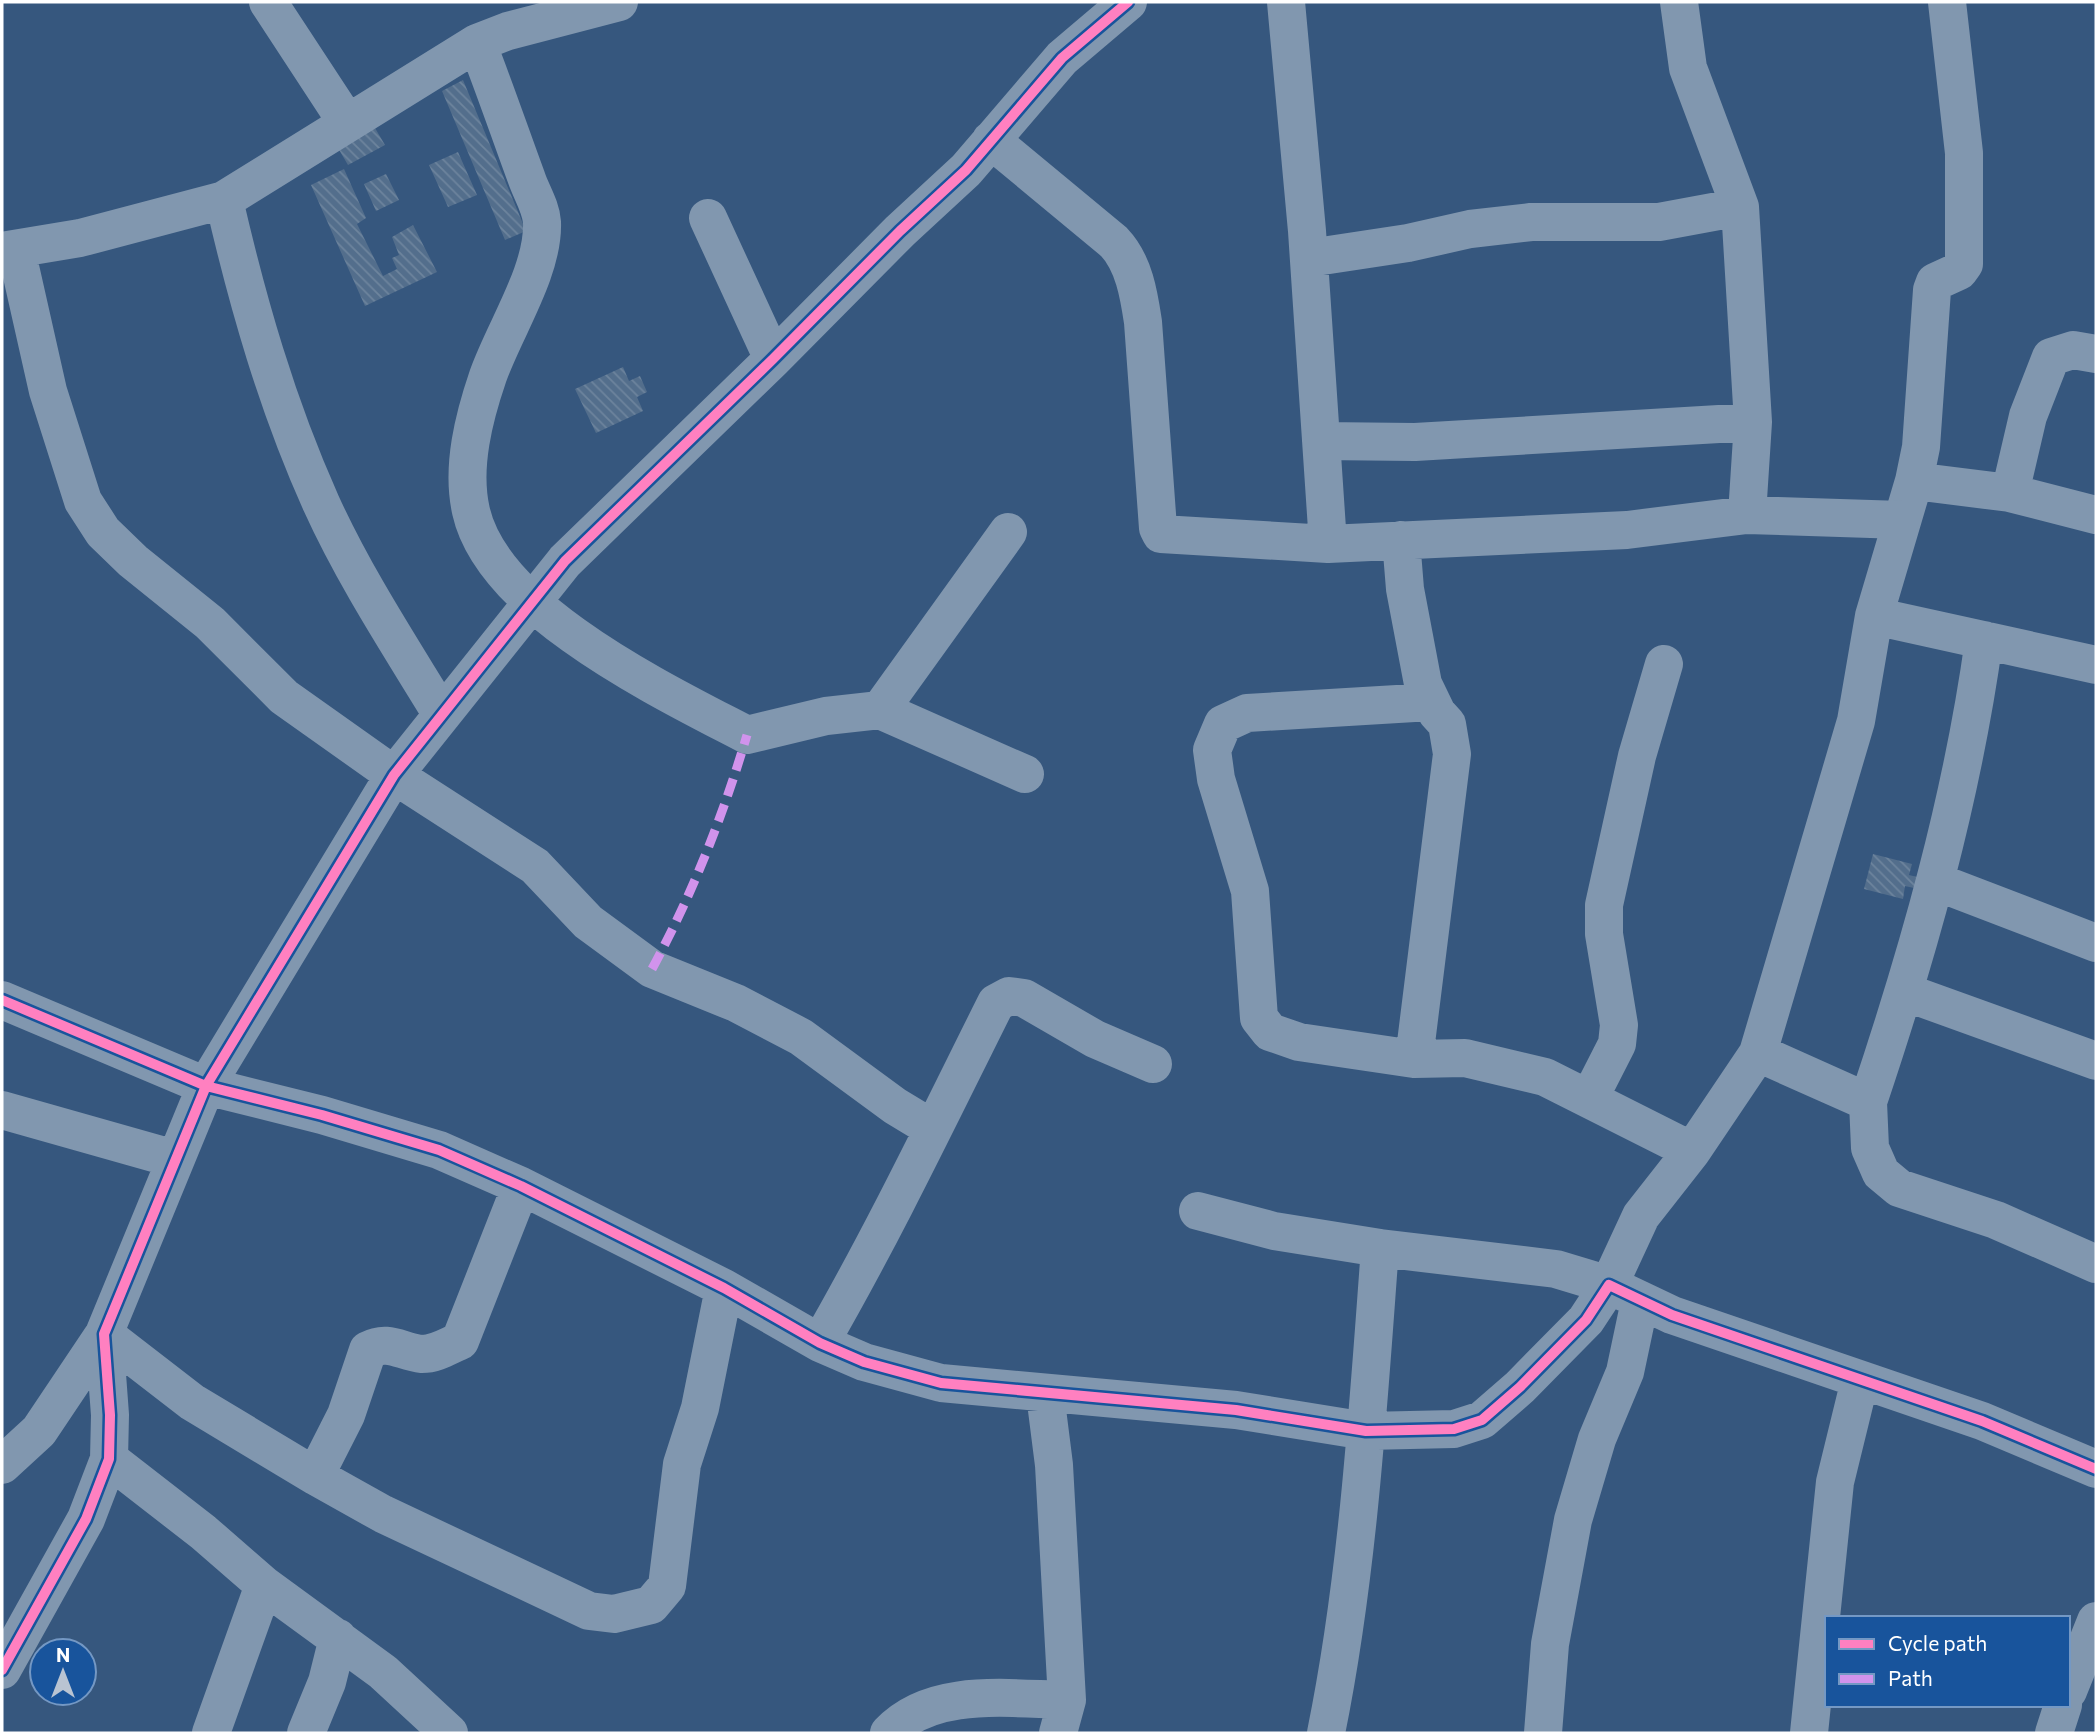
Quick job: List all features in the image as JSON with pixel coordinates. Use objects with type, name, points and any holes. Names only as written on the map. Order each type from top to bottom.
[{"type":"street","points":[[268,2],[346,121]]},
{"type":"street","points":[[619,2],[477,43],[346,121],[296,157],[223,200],[80,238],[9,250],[48,391],[90,516],[133,561],[210,623],[284,697],[394,775],[535,866],[588,922],[652,969],[736,1003],[801,1037],[895,1106],[933,1129]]},
{"type":"street","points":[[2,1465],[39,1431],[104,1334],[206,1086],[394,775],[565,561],[900,231],[966,170],[1062,58],[1128,2]]},
{"type":"street","points":[[1286,2],[1309,258],[1328,544]]},
{"type":"street","points":[[1679,2],[1688,68],[1740,207],[1753,422],[1747,515]]},
{"type":"street","points":[[1543,1733],[1550,1644],[1573,1520],[1597,1439],[1625,1372],[1625,1293],[1641,1216],[1692,1151],[1758,1053],[1856,721],[1874,616],[1914,481],[1924,421],[1925,354],[1932,290],[1940,279],[1961,270],[1965,249],[1964,153],[1947,2]]},
{"type":"street","points":[[477,43],[516,143],[542,223],[539,246],[524,292],[503,335],[487,380],[471,441],[467,482],[470,510],[483,546],[533,604],[632,675],[747,736],[826,716],[880,710],[1025,774]]},
{"type":"street","points":[[991,140],[1114,242],[1126,260],[1139,294],[1143,322],[1159,532],[1181,536],[1328,544],[1627,530],[1747,515],[1902,520]]},
{"type":"street","points":[[223,200],[268,369],[293,440],[322,506],[380,612],[442,715]]},
{"type":"street","points":[[1309,258],[1408,243],[1470,229],[1531,222],[1659,222],[1740,207]]},
{"type":"street","points":[[708,218],[773,359]]},
{"type":"street","points":[[2010,493],[2028,416],[2051,357],[2073,350],[2096,354]]},
{"type":"street","points":[[1321,441],[1415,442],[1753,422]]},
{"type":"street","points":[[1914,481],[2010,493],[2096,515]]},
{"type":"street","points":[[880,710],[954,611],[1007,532]]},
{"type":"street","points":[[1401,540],[1405,589],[1423,684],[1431,702],[1447,724],[1452,754],[1414,1059]]},
{"type":"street","points":[[1874,616],[2096,665]]},
{"type":"street","points":[[1984,640],[1972,730],[1937,882],[1905,992],[1868,1102],[1870,1148],[1881,1173],[1899,1188],[1996,1220],[2096,1264]]},
{"type":"street","points":[[1590,1097],[1617,1044],[1619,1025],[1604,934],[1604,905],[1637,756],[1664,664]]},
{"type":"street","points":[[1431,702],[1247,713],[1223,724],[1212,750],[1216,779],[1250,891],[1259,1018],[1270,1032],[1299,1042],[1414,1059],[1465,1058],[1545,1077],[1590,1097],[1692,1151]]},
{"type":"street","points":[[1937,882],[2096,943]]},
{"type":"street","points":[[1905,992],[2096,1061]]},
{"type":"street","points":[[820,1343],[873,1251],[996,1003],[1009,996],[1024,998],[1095,1039],[1153,1064]]},
{"type":"street","points":[[2,1000],[206,1086],[322,1115],[439,1150],[521,1186],[724,1288],[820,1343],[864,1362],[941,1383],[1236,1410],[1366,1431],[1454,1429],[1482,1420],[1562,1346],[1586,1320],[1625,1293]]},
{"type":"street","points":[[1758,1053],[1868,1102]]},
{"type":"street","points":[[2,1110],[175,1159]]},
{"type":"street","points":[[315,1476],[346,1415],[368,1350],[388,1344],[423,1354],[460,1341],[521,1186]]},
{"type":"street","points":[[1198,1211],[1274,1231],[1380,1248],[1556,1269],[1860,1380],[1982,1421],[2096,1469]]},
{"type":"street","points":[[1326,1733],[1340,1662],[1366,1431],[1380,1248]]},
{"type":"street","points":[[104,1334],[192,1402],[383,1514],[589,1611],[614,1614],[650,1605],[667,1586],[682,1464],[699,1408],[724,1288]]},
{"type":"street","points":[[2,1670],[86,1519],[109,1459],[110,1415],[104,1334]]},
{"type":"street","points":[[1826,1616],[1835,1482],[1860,1380]]},
{"type":"street","points":[[889,1733],[902,1719],[925,1707],[985,1699],[1063,1717],[1054,1465],[1045,1394]]},
{"type":"street","points":[[109,1459],[203,1532],[264,1585],[383,1672],[449,1733]]},
{"type":"street","points":[[211,1733],[264,1585]]},
{"type":"street","points":[[2070,1686],[2096,1621]]},
{"type":"street","points":[[306,1733],[327,1682],[338,1638]]},
{"type":"street","points":[[1809,1733],[1824,1644]]},
{"type":"building","points":[[463,80],[526,231],[505,240],[442,91]]},
{"type":"building","points":[[375,128],[385,145],[348,165],[338,148]]},
{"type":"building","points":[[458,152],[477,195],[448,207],[429,165]]},
{"type":"building","points":[[344,169],[366,218],[357,224],[383,276],[397,269],[392,258],[399,255],[392,237],[413,225],[437,272],[365,306],[311,185]]},
{"type":"building","points":[[386,174],[399,200],[376,211],[364,184]]},
{"type":"building","points":[[623,367],[629,381],[640,376],[647,392],[637,397],[643,411],[596,433],[575,389]]},
{"type":"building","points":[[1873,854],[1912,864],[1909,875],[1917,877],[1914,888],[1905,886],[1903,899],[1864,889]]},
{"type":"marked path","points":[[652,969],[706,855],[747,735]]},
{"type":"cycle path","points":[[2,1670],[86,1519],[109,1459],[110,1415],[104,1334],[206,1086],[394,775],[565,561],[900,231],[966,170],[1062,58],[1128,2]]},
{"type":"cycle path","points":[[2,1000],[206,1086],[322,1115],[439,1150],[521,1186],[724,1288],[820,1343],[864,1362],[941,1383],[1236,1410],[1366,1431],[1454,1429],[1482,1420],[1520,1387],[1586,1320],[1609,1285],[1672,1315],[1982,1421],[2096,1469]]}]
